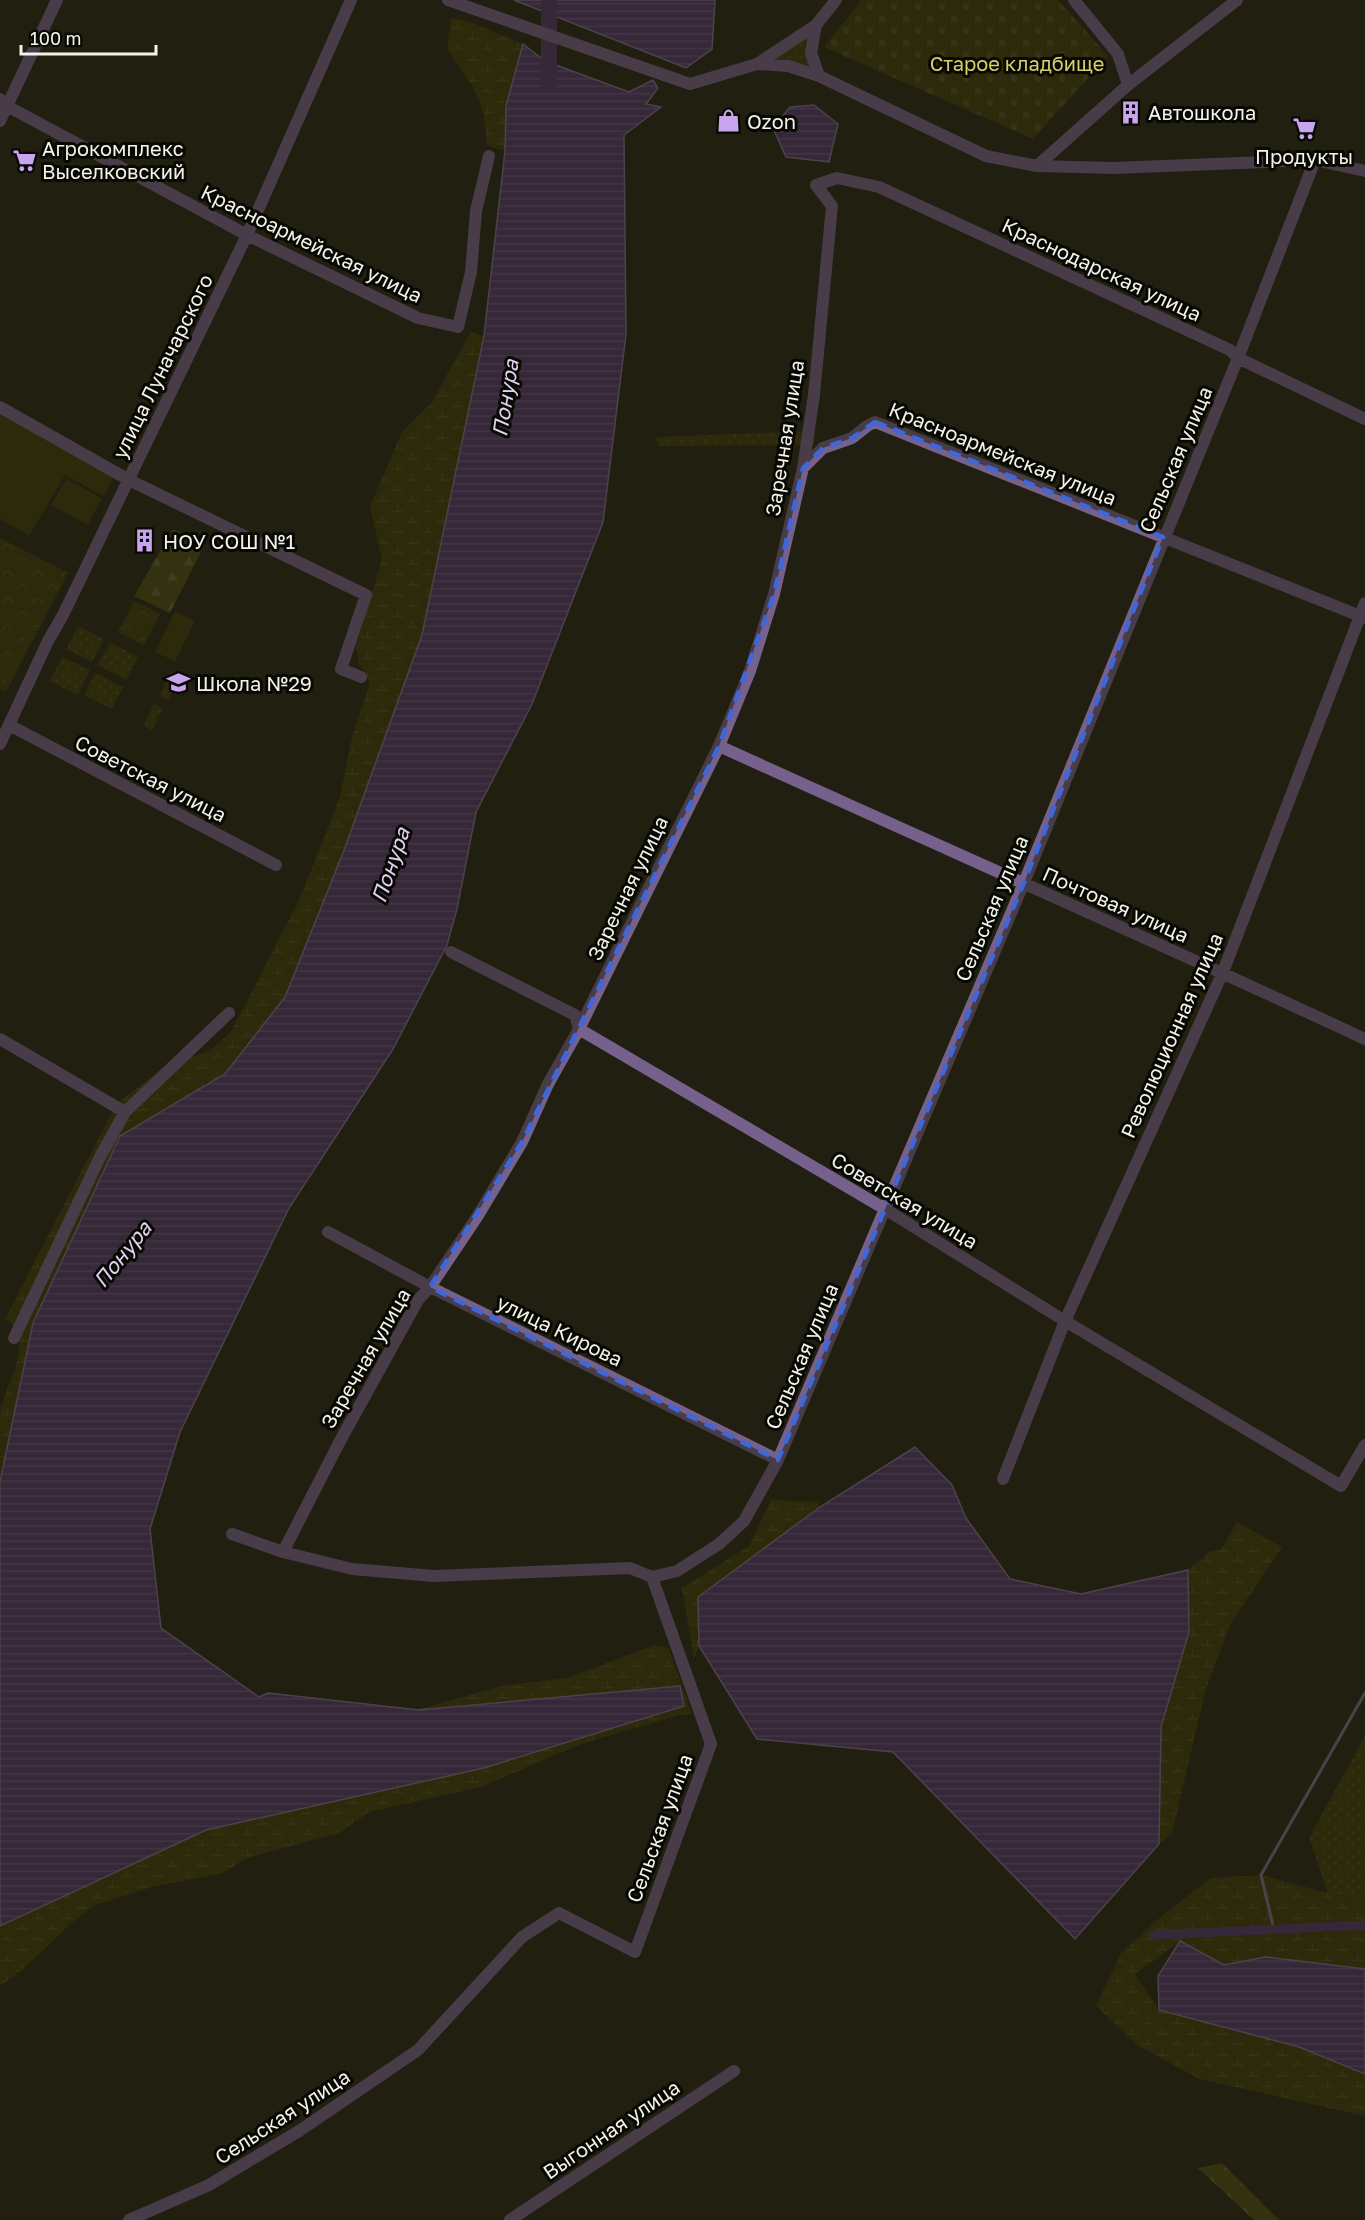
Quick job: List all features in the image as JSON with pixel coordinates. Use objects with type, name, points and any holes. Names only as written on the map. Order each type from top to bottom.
[{"type":"street","points":[[0,121],[3,103],[57,0]]},
{"type":"street","name":"улица Луначарского","points":[[0,744],[247,235],[351,0]]},
{"type":"street","points":[[448,0],[690,84],[757,64],[816,25],[836,0]]},
{"type":"street","points":[[1074,0],[1118,54],[1128,85]]},
{"type":"street","points":[[1037,166],[1128,85],[1237,0]]},
{"type":"street","points":[[816,25],[810,54],[819,76]]},
{"type":"street","points":[[757,64],[788,66],[819,76],[986,156],[1037,166],[1113,168],[1315,160],[1365,171]]},
{"type":"street","name":"Красноармейская улица","points":[[3,103],[247,235],[417,318],[458,327],[471,272],[476,211],[489,156]]},
{"type":"street","name":"Сельская улица","points":[[129,2220],[209,2185],[299,2131],[418,2050],[522,1937],[559,1913],[635,1952],[711,1744],[652,1577],[677,1571],[719,1544],[744,1521],[778,1460],[1023,885],[1238,357],[1315,160]]},
{"type":"street","name":"Краснодарская улица","points":[[816,185],[837,178],[879,187],[1230,350],[1238,357],[1365,419]]},
{"type":"street","name":"Заречная улица","points":[[283,1552],[340,1441],[418,1300],[430,1287],[477,1217],[522,1142],[548,1084],[579,1029],[719,746],[750,671],[774,594],[802,468],[814,395],[832,206],[816,185]]},
{"type":"street","points":[[0,407],[129,480],[366,595],[341,669],[360,677]]},
{"type":"street","name":"Красноармейская улица","points":[[802,468],[823,448],[852,438],[876,422],[1362,617]]},
{"type":"street","name":"Революционная улица","points":[[1003,1479],[1065,1321],[1223,972],[1362,617],[1365,603]]},
{"type":"street","name":"Советская улица","points":[[9,725],[276,865]]},
{"type":"street","name":"Почтовая улица","points":[[719,746],[1023,885],[1223,972],[1365,1039]]},
{"type":"street","name":"Советская улица","points":[[451,952],[575,1015],[579,1029],[885,1209],[1065,1321],[1341,1486],[1365,1445]]},
{"type":"street","points":[[14,1338],[99,1159],[125,1112],[229,1013]]},
{"type":"street","points":[[0,1039],[125,1112]]},
{"type":"street","name":"улица Кирова","points":[[328,1232],[430,1287],[778,1460]]},
{"type":"street","points":[[232,1534],[283,1552],[352,1569],[434,1576],[630,1568],[652,1577]]},
{"type":"street","name":"Выгонная улица","points":[[510,2220],[734,2071]]},
{"type":"highlighted area","points":[[875,422],[1163,537],[1023,885],[778,1460],[430,1287],[522,1142],[719,746],[774,594],[803,468],[823,448],[852,438]]},
{"type":"green space","name":"Старое кладбище","points":[[861,0],[1058,0],[1108,56],[1033,139],[824,47]]},
{"type":"green space","points":[[451,18],[468,21],[523,44],[506,106],[505,151],[487,145],[483,109],[471,84],[447,49]]},
{"type":"green space","points":[[816,25],[811,53],[819,76],[757,64]]},
{"type":"green space","points":[[471,332],[484,336],[422,635],[343,853],[284,998],[225,1074],[120,1136],[33,1323],[0,1482],[0,1413],[19,1350],[19,1338],[14,1327],[5,1319],[116,1104],[167,1065],[209,1051],[231,1032],[298,902],[340,797],[352,736],[370,682],[359,663],[356,647],[382,559],[370,506],[402,432],[432,402]]},
{"type":"green space","points":[[0,412],[115,476],[103,496],[65,475],[29,536],[0,519]]},
{"type":"green space","points":[[815,431],[814,445],[659,446],[656,437]]},
{"type":"green space","points":[[66,479],[102,498],[88,525],[51,505]]},
{"type":"green space","points":[[173,529],[205,544],[170,613],[134,596]]},
{"type":"green space","points":[[0,538],[68,573],[6,692],[0,689]]},
{"type":"green space","points":[[134,601],[160,614],[144,645],[118,632]]},
{"type":"green space","points":[[175,611],[195,621],[175,661],[155,652]]},
{"type":"green space","points":[[78,626],[104,639],[92,662],[66,649]]},
{"type":"green space","points":[[110,642],[138,657],[126,680],[98,665]]},
{"type":"green space","points":[[62,657],[90,670],[78,695],[50,681]]},
{"type":"green space","points":[[171,672],[181,677],[168,700],[159,696]]},
{"type":"green space","points":[[95,673],[123,687],[112,709],[84,695]]},
{"type":"green space","points":[[154,704],[163,708],[152,730],[143,726]]},
{"type":"green space","points":[[771,1500],[818,1502],[820,1507],[698,1597],[699,1646],[694,1659],[682,1588],[749,1546]]},
{"type":"green space","points":[[1237,1522],[1282,1547],[1230,1625],[1206,1689],[1172,1833],[1159,1844],[1161,1727],[1189,1632],[1188,1570],[1211,1551],[1221,1550]]},
{"type":"green space","points":[[654,1645],[669,1648],[692,1714],[680,1715],[581,1744],[481,1787],[369,1812],[339,1833],[247,1858],[223,1873],[152,1887],[93,1906],[22,1970],[0,1986],[0,1926],[206,1830],[484,1768],[684,1706],[679,1686],[416,1710],[505,1685],[568,1678]]},
{"type":"green space","points":[[1365,1736],[1365,1900],[1328,1893],[1309,1838]]},
{"type":"green space","points":[[1261,1875],[1328,1893],[1365,1900],[1365,1969],[1265,1957],[1224,1965],[1180,1941],[1135,1974],[1159,2010],[1299,2047],[1365,2074],[1365,2116],[1199,2079],[1137,2045],[1096,2006],[1121,1953],[1166,1912],[1211,1878]]},
{"type":"green space","points":[[1222,2163],[1279,2220],[1254,2220],[1198,2168]]},
{"type":"water","points":[[514,0],[715,0],[712,49],[686,68]]},
{"type":"water","points":[[523,44],[545,61],[629,92],[653,80],[658,88],[646,104],[661,107],[624,135],[626,334],[603,522],[532,704],[476,812],[457,909],[447,945],[393,1049],[289,1208],[180,1432],[150,1529],[161,1628],[259,1697],[268,1693],[419,1710],[680,1686],[684,1706],[484,1768],[206,1830],[0,1926],[0,1482],[33,1323],[120,1136],[225,1074],[285,997],[343,853],[422,635],[484,336],[505,151],[506,106]]},
{"type":"water","points":[[814,105],[838,124],[829,162],[786,157],[773,128],[790,107]]},
{"type":"water","points":[[915,1447],[952,1485],[966,1518],[1010,1579],[1081,1594],[1188,1570],[1189,1632],[1161,1727],[1159,1844],[1075,1939],[893,1752],[757,1739],[699,1646],[698,1597],[820,1507]]},
{"type":"water","points":[[1180,1941],[1224,1965],[1265,1957],[1365,1969],[1365,2074],[1299,2047],[1159,2010],[1158,1976]]},
{"type":"waterway","name":"Понура","points":[[549,0],[549,83]]},
{"type":"waterway","points":[[1274,1930],[1261,1875],[1365,1693]]},
{"type":"waterway","points":[[1153,1935],[1365,1925]]},
{"type":"place","name":"Автошкола","points":[[1130,112]]},
{"type":"place","name":"Ozon","points":[[729,121]]},
{"type":"place","name":"Продукты","points":[[1304,129]]},
{"type":"place","name":"Агрокомплекс Выселковский","points":[[24,160]]},
{"type":"place","name":"НОУ СОШ №1","points":[[145,541]]},
{"type":"place","name":"Школа №29","points":[[178,683]]}]
